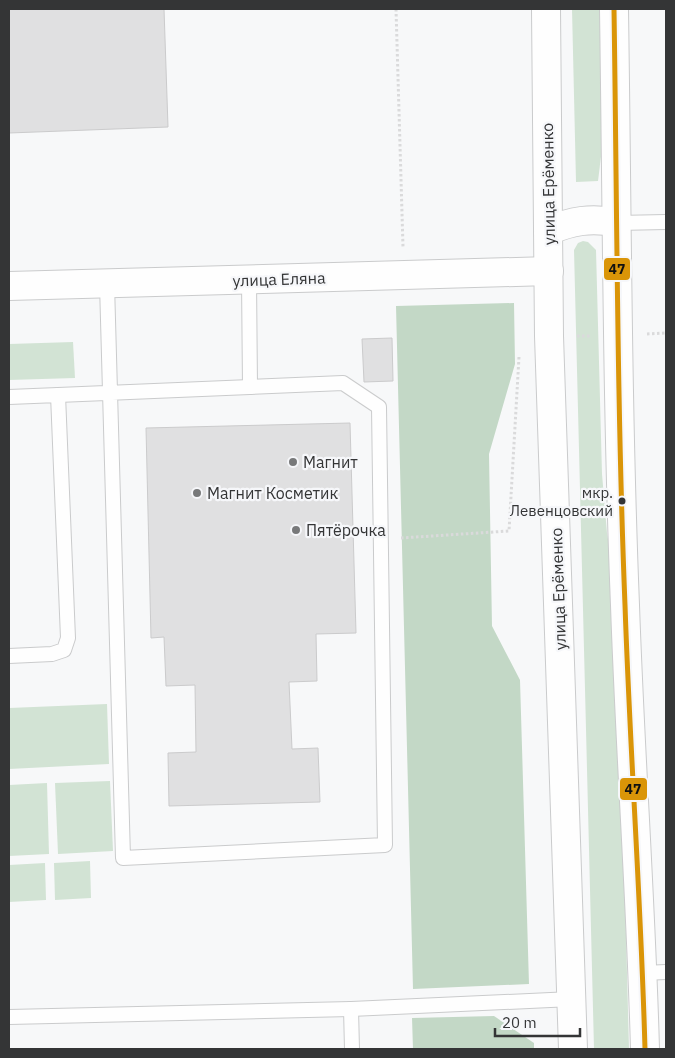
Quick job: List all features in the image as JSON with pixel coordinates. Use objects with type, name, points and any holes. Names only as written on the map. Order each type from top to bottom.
[{"type":"street","name":"улица Ерёменко","points":[[546,9],[549,336],[573,1049]]},
{"type":"street","points":[[614,9],[617,336],[625,606],[655,973],[645,1049]]},
{"type":"street","points":[[548,231],[589,220],[617,223]]},
{"type":"street","name":"улица Еляна","points":[[9,286],[549,271]]},
{"type":"lane","points":[[617,223],[666,222]]},
{"type":"lane","points":[[249,280],[250,387]]},
{"type":"lane","points":[[9,397],[110,393],[250,387],[343,384],[379,407],[385,845],[123,858],[110,393],[107,284]]},
{"type":"lane","points":[[9,656],[52,654],[64,650],[68,638],[58,395]]},
{"type":"lane","points":[[9,1017],[351,1009],[572,999]]},
{"type":"lane","points":[[351,1009],[352,1049]]},
{"type":"path","points":[[396,9],[404,275]]},
{"type":"path","points":[[549,336],[617,336],[666,333]]},
{"type":"path","points":[[381,540],[509,531],[519,355]]},
{"type":"green space","points":[[572,9],[602,9],[605,124],[598,181],[576,182]]},
{"type":"green space","points":[[588,242],[596,250],[602,474],[607,533],[617,595],[629,1049],[594,1049],[574,250],[578,243]]},
{"type":"green space","points":[[514,303],[515,364],[489,454],[492,626],[520,680],[529,984],[413,989],[396,306]]},
{"type":"green space","points":[[73,342],[75,378],[9,380],[9,344]]},
{"type":"green space","points":[[107,704],[109,764],[9,769],[9,708]]},
{"type":"green space","points":[[110,781],[113,851],[58,854],[55,783]]},
{"type":"green space","points":[[47,783],[49,854],[9,856],[9,785]]},
{"type":"green space","points":[[90,861],[91,898],[55,900],[54,863]]},
{"type":"green space","points":[[45,863],[46,900],[9,902],[9,865]]},
{"type":"green space","points":[[494,1016],[534,1043],[534,1049],[413,1049],[412,1018]]},
{"type":"building","points":[[9,9],[164,9],[168,127],[9,133]]},
{"type":"building","points":[[392,338],[393,381],[364,382],[362,339]]},
{"type":"building","points":[[350,423],[356,633],[316,634],[317,681],[289,682],[292,749],[318,748],[320,802],[169,806],[168,753],[196,752],[195,685],[166,686],[164,637],[151,638],[146,428]]},
{"type":"transit line","name":"47","points":[[614,9],[622,530],[645,1049]]},
{"type":"place","name":"Магнит","points":[[293,462]]},
{"type":"place","name":"Магнит Косметик","points":[[197,493]]},
{"type":"place","name":"мкр. Левенцовский","points":[[622,501]]},
{"type":"place","name":"Пятёрочка","points":[[296,530]]}]
